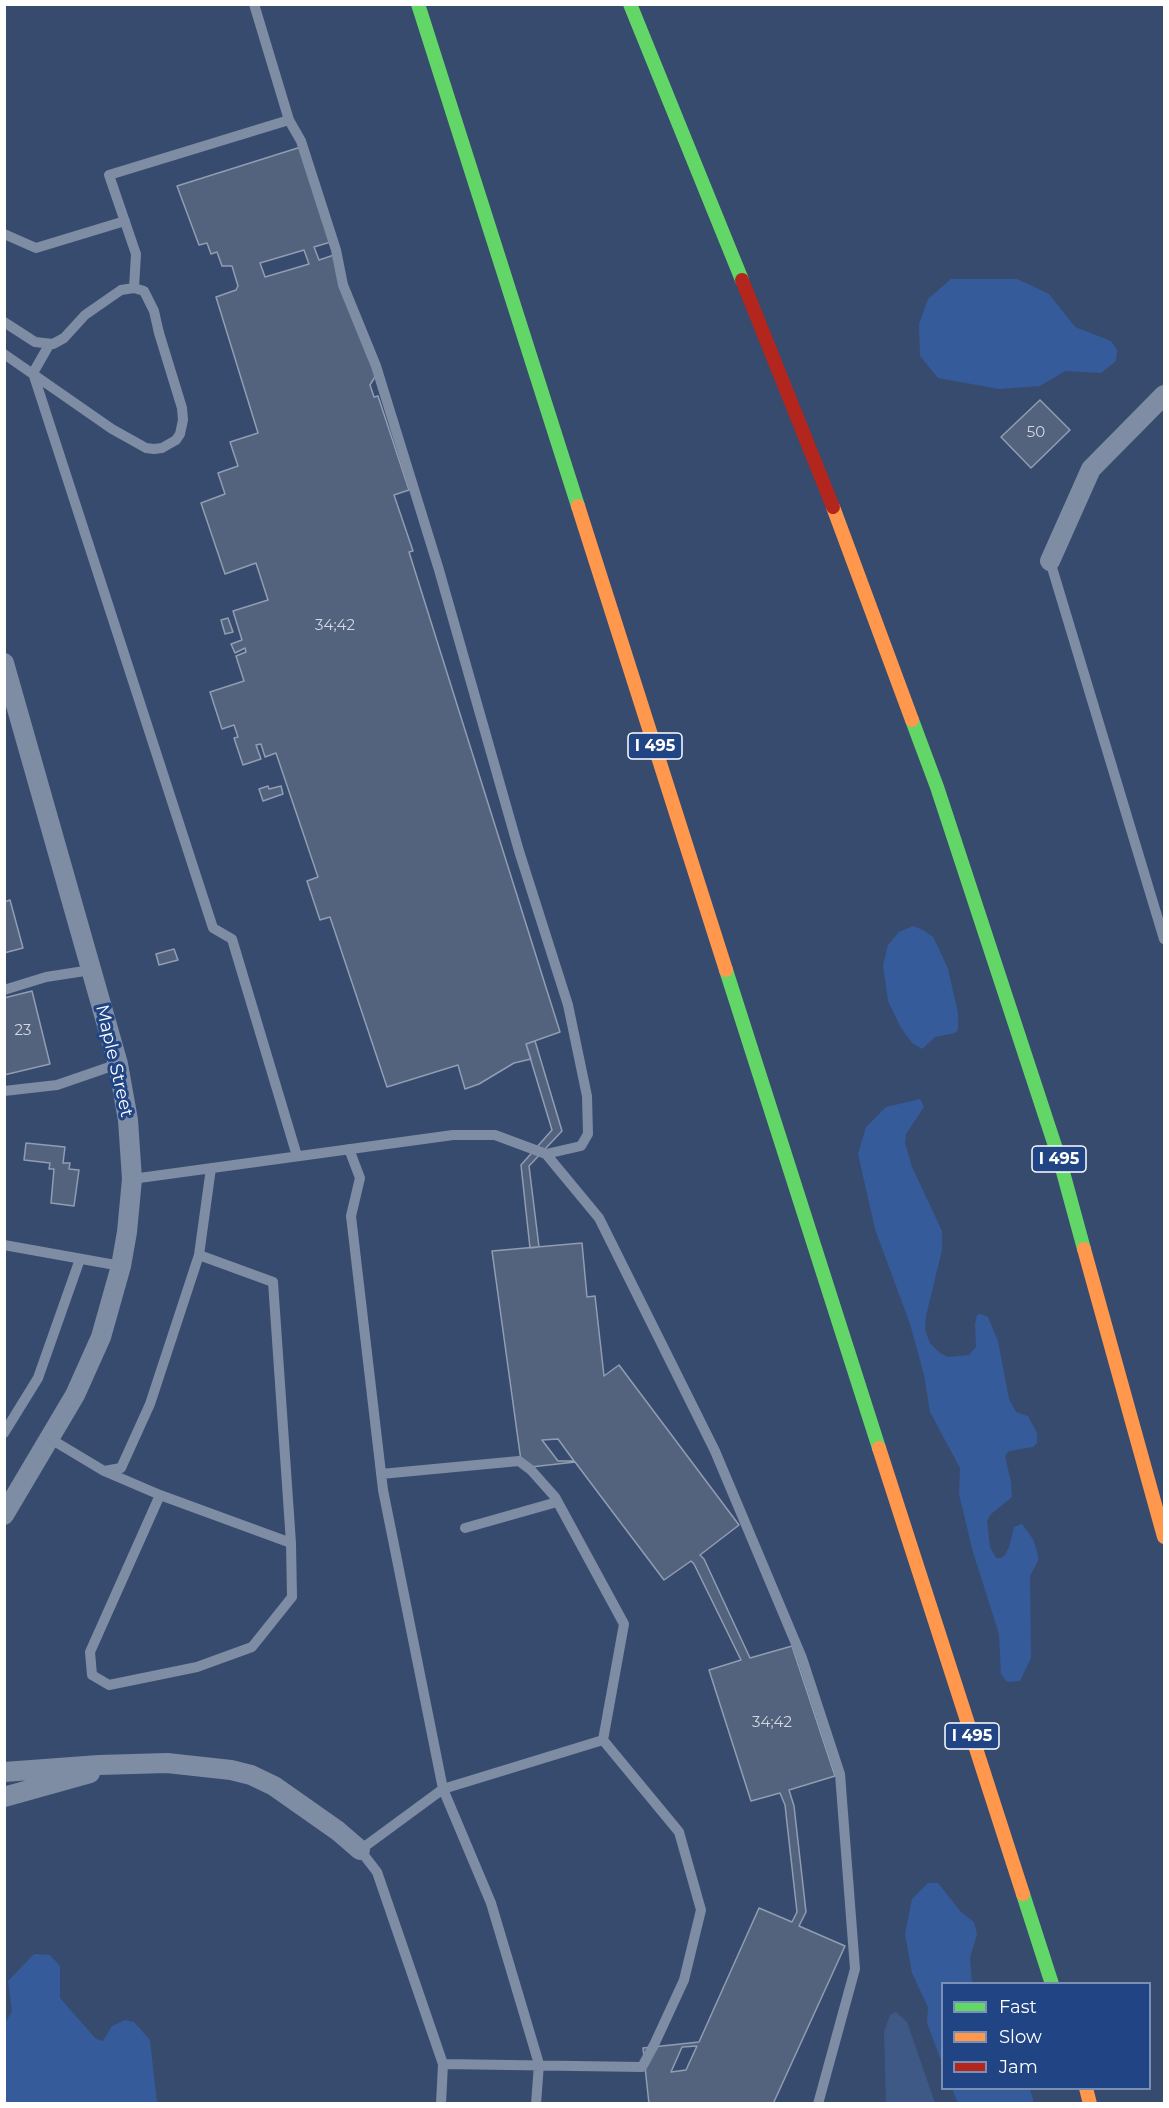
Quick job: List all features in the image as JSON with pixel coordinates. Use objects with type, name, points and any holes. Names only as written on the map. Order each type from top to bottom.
[{"type":"highway","name":"I 495","points":[[418,4],[948,1665],[1052,1982]]},
{"type":"highway","name":"I 495","points":[[630,4],[846,539],[937,787],[1060,1161],[1164,1537]]},
{"type":"street","points":[[1050,561],[1091,469],[1164,395]]},
{"type":"street","name":"Maple Street","points":[[4,663],[118,1064],[128,1120],[132,1179],[128,1232],[101,1337],[86,1373],[4,1515]]},
{"type":"street","points":[[4,1797],[116,1765]]},
{"type":"street","points":[[4,1772],[116,1765],[188,1765],[220,1768],[251,1775],[296,1799],[360,1850]]},
{"type":"lane","points":[[254,4],[289,120],[302,141],[336,250],[343,285],[376,366],[439,570],[519,851],[568,1005],[587,1096],[588,1134],[581,1146],[546,1154]]},
{"type":"lane","points":[[134,288],[136,254],[108,175],[289,120]]},
{"type":"lane","points":[[4,234],[36,248],[126,221]]},
{"type":"lane","points":[[4,322],[34,342],[49,345],[58,343],[85,315],[112,295],[121,290],[134,288],[144,291],[150,302],[182,408],[182,427],[176,440],[162,448],[154,450],[146,448],[112,429],[4,354]]},
{"type":"lane","points":[[49,345],[33,373],[213,928],[232,939],[297,1156]]},
{"type":"lane","points":[[1050,561],[1164,939]]},
{"type":"lane","points":[[4,990],[46,977],[91,969]]},
{"type":"lane","points":[[4,1091],[57,1085],[118,1064]]},
{"type":"lane","points":[[132,1179],[453,1135],[495,1135],[546,1154],[599,1218],[715,1451],[802,1658],[840,1774],[855,1969],[818,2103]]},
{"type":"lane","points":[[349,1149],[360,1178],[351,1216],[383,1490],[443,1789],[491,1903],[539,2064],[537,2103]]},
{"type":"lane","points":[[104,1471],[121,1468],[150,1404],[199,1256],[212,1168]]},
{"type":"lane","points":[[4,1245],[121,1266]]},
{"type":"lane","points":[[160,1495],[90,1652],[92,1675],[109,1685],[198,1667],[252,1647],[292,1597],[291,1543],[273,1282],[199,1256]]},
{"type":"lane","points":[[4,1433],[39,1378],[80,1259]]},
{"type":"lane","points":[[49,1438],[104,1471],[160,1495],[291,1543]]},
{"type":"lane","points":[[381,1474],[519,1461],[531,1470],[557,1502],[624,1624],[603,1740],[679,1832],[701,1910],[684,1980],[642,2067],[443,2064]]},
{"type":"lane","points":[[465,1528],[557,1502]]},
{"type":"lane","points":[[441,2103],[443,2064],[377,1872],[360,1850],[443,1789],[603,1740]]},
{"type":"shaded area","points":[[951,279],[1017,279],[1049,294],[1075,327],[1111,341],[1117,350],[1116,361],[1101,373],[1065,371],[1040,386],[999,389],[938,378],[920,356],[919,324],[928,299]]},
{"type":"shaded area","points":[[913,926],[933,937],[948,969],[958,1013],[958,1030],[955,1033],[935,1037],[922,1049],[912,1043],[901,1028],[888,1001],[883,965],[888,945],[899,932]]},
{"type":"shaded area","points":[[920,1099],[924,1107],[906,1134],[905,1143],[912,1167],[942,1231],[942,1250],[926,1316],[925,1330],[930,1343],[940,1353],[948,1357],[969,1355],[976,1347],[977,1315],[988,1317],[998,1341],[1009,1399],[1016,1412],[1028,1416],[1037,1433],[1037,1443],[1033,1447],[1009,1451],[1005,1456],[1012,1497],[990,1515],[987,1521],[990,1547],[996,1558],[1005,1555],[1014,1527],[1022,1524],[1033,1539],[1038,1555],[1038,1561],[1030,1576],[1031,1658],[1020,1681],[1007,1682],[1001,1674],[999,1634],[973,1552],[959,1494],[960,1468],[930,1412],[924,1375],[910,1324],[875,1229],[858,1154],[866,1127],[886,1107]]},
{"type":"shaded area","points":[[928,1883],[938,1883],[961,1912],[974,1922],[977,1934],[970,1958],[972,1982],[941,1982],[941,2060],[927,2023],[928,2007],[912,1973],[905,1934],[912,1899]]},
{"type":"shaded area","points":[[34,1954],[50,1955],[60,1966],[60,1998],[96,2039],[103,2041],[112,2026],[125,2020],[134,2022],[150,2040],[157,2103],[5,2103],[5,2023],[12,2011],[8,1981]]},
{"type":"shaded area","points":[[896,2012],[907,2022],[935,2103],[886,2103],[884,2032],[890,2015]]},
{"type":"shaded area","points":[[952,2090],[1030,2090],[1034,2103],[958,2103]]},
{"type":"building","points":[[304,146],[334,241],[314,247],[319,260],[337,254],[376,375],[370,385],[374,397],[378,396],[409,490],[394,495],[413,551],[409,552],[560,1032],[526,1044],[531,1059],[514,1063],[479,1084],[465,1089],[458,1065],[387,1087],[330,917],[320,920],[307,881],[318,877],[276,753],[265,757],[261,744],[256,745],[261,759],[243,765],[234,738],[238,737],[234,725],[222,729],[210,692],[244,681],[236,656],[246,652],[245,648],[235,653],[231,644],[242,640],[233,611],[268,600],[256,563],[225,574],[201,503],[225,494],[218,473],[238,466],[230,442],[258,433],[216,297],[236,290],[238,286],[232,266],[222,266],[217,252],[211,254],[207,243],[199,245],[177,186]],"holes":[[[304,250],[309,264],[265,277],[260,263]]]},
{"type":"building","points":[[1040,400],[1070,430],[1031,468],[1001,437]]},
{"type":"building","points":[[228,618],[233,632],[225,634],[221,620]]},
{"type":"building","points":[[268,786],[269,789],[281,786],[283,794],[263,801],[259,789]]},
{"type":"building","points":[[10,900],[23,948],[4,953],[4,902]]},
{"type":"building","points":[[174,949],[178,960],[159,965],[156,954]]},
{"type":"building","points":[[32,991],[50,1064],[4,1075],[4,998]]},
{"type":"building","points":[[535,1041],[562,1131],[529,1166],[539,1247],[530,1248],[521,1165],[552,1130],[526,1044]]},
{"type":"building","points":[[26,1143],[65,1147],[63,1163],[70,1163],[69,1169],[79,1170],[74,1206],[51,1203],[54,1169],[49,1169],[50,1163],[24,1160]]},
{"type":"building","points":[[582,1243],[587,1297],[595,1296],[604,1376],[619,1365],[739,1525],[700,1555],[704,1559],[750,1658],[792,1646],[835,1776],[789,1790],[794,1806],[806,1912],[799,1926],[845,1946],[773,2104],[649,2104],[643,2048],[699,2042],[759,1908],[792,1922],[797,1912],[785,1805],[780,1793],[751,1801],[709,1670],[741,1660],[694,1564],[691,1561],[664,1580],[575,1462],[522,1468],[492,1251]],"holes":[[[558,1439],[574,1461],[558,1461],[542,1440]],[[697,2046],[686,2070],[671,2072],[682,2047]]]},
{"type":"traffic: fast","points":[[418,4],[578,506]]},
{"type":"traffic: fast","points":[[630,4],[742,280]]},
{"type":"traffic: fast","points":[[912,720],[937,787],[1060,1161],[1084,1249]]},
{"type":"traffic: fast","points":[[726,970],[879,1448]]},
{"type":"traffic: fast","points":[[1023,1894],[1051,1982]]},
{"type":"traffic: slow","points":[[578,506],[726,970]]},
{"type":"traffic: slow","points":[[833,507],[912,720]]},
{"type":"traffic: slow","points":[[1084,1249],[1164,1537]]},
{"type":"traffic: slow","points":[[879,1448],[1023,1894]]},
{"type":"traffic: slow","points":[[1086,2090],[1090,2104]]},
{"type":"traffic: jam","points":[[742,280],[833,507]]}]
